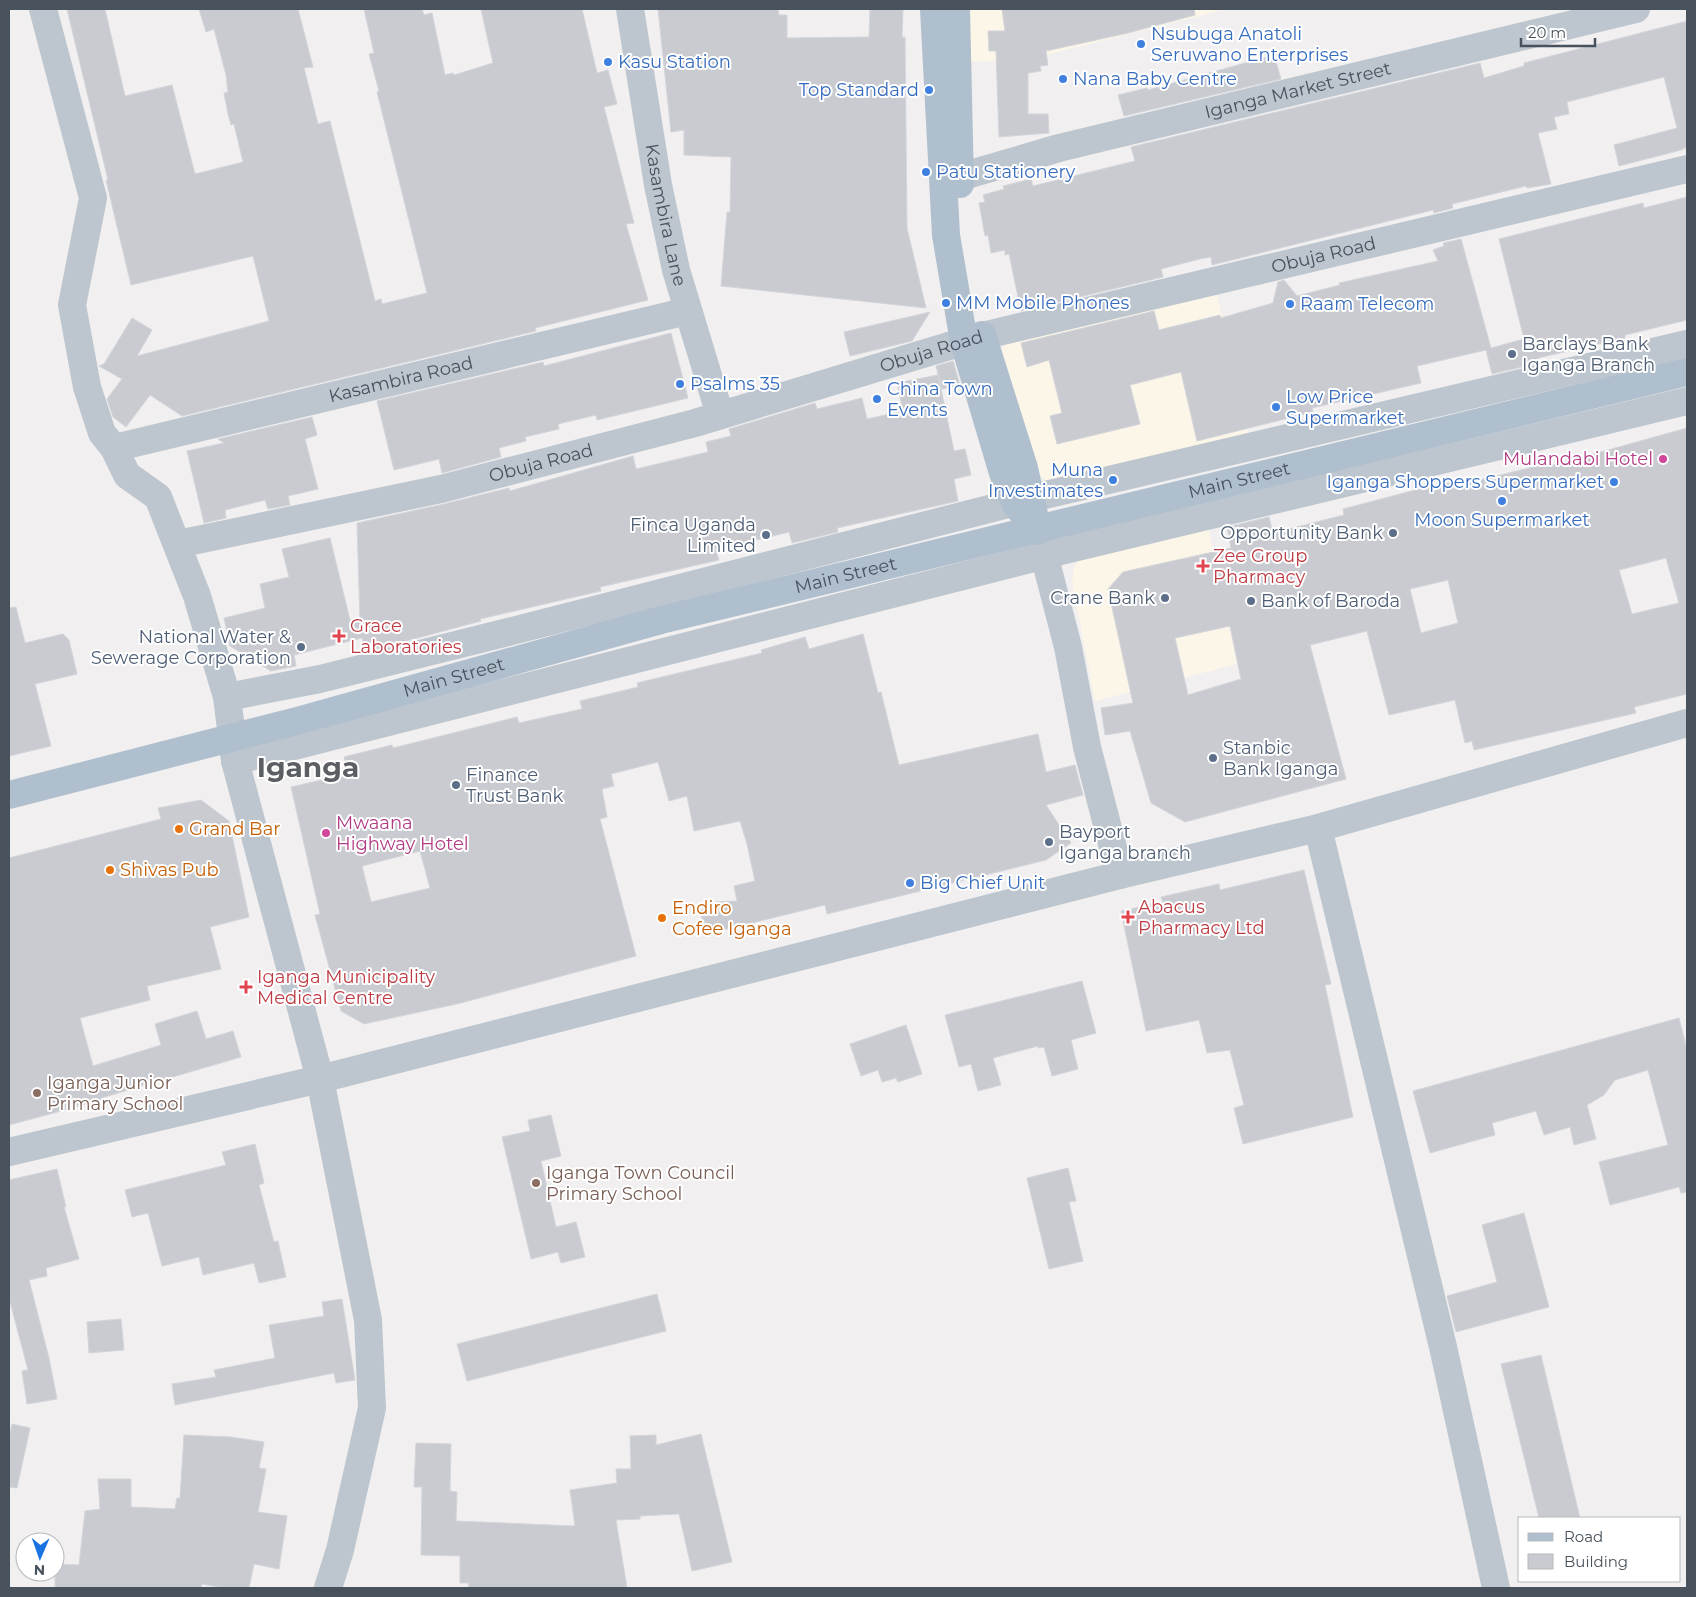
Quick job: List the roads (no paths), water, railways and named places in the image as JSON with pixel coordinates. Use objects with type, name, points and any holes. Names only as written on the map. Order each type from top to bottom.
[{"type":"main road","points":[[934,9],[946,236],[973,339],[1023,500],[1041,543]]},
{"type":"main road","points":[[956,9],[960,177],[969,267],[973,339]]},
{"type":"main road","name":"Main Street","points":[[9,795],[234,750],[661,620],[1041,543],[1687,371]]},
{"type":"street","points":[[43,9],[93,198],[72,305],[87,387],[102,433],[114,448],[127,475],[158,497],[197,596],[227,697],[234,750],[320,1079],[368,1320],[372,1408],[340,1550],[328,1588]]},
{"type":"street","name":"Kasambira Lane","points":[[630,9],[658,185],[676,270],[720,415]]},
{"type":"street","name":"Iganga Market Street","points":[[960,177],[1069,146],[1636,9]]},
{"type":"street","name":"Obuja Road","points":[[178,544],[441,489],[720,415],[973,339],[1687,169]]},
{"type":"street","name":"Kasambira Road","points":[[114,448],[688,310]]},
{"type":"street","name":"Main Street","points":[[227,697],[329,676],[725,578],[1023,500],[1687,344]]},
{"type":"street","name":"Main Street","points":[[1041,543],[1687,401]]},
{"type":"street","points":[[1041,543],[1068,647],[1087,747],[1120,875]]},
{"type":"street","points":[[9,1152],[320,1079],[1120,875],[1318,828],[1687,723]]},
{"type":"street","points":[[1318,828],[1443,1347],[1496,1588]]},
{"type":"place","name":"Nsubuga Anatoli Seruwano Enterprises","points":[[1141,44]]},
{"type":"place","name":"Kasu Station","points":[[608,62]]},
{"type":"place","name":"Nana Baby Centre","points":[[1063,79]]},
{"type":"place","name":"Top Standard","points":[[929,90]]},
{"type":"place","name":"Patu Stationery","points":[[926,172]]},
{"type":"place","name":"MM Mobile Phones","points":[[946,303]]},
{"type":"place","name":"Raam Telecom","points":[[1290,304]]},
{"type":"place","name":"Barclays Bank Iganga Branch","points":[[1512,354]]},
{"type":"place","name":"Psalms 35","points":[[680,384]]},
{"type":"place","name":"China Town Events","points":[[877,399]]},
{"type":"place","name":"Low Price Supermarket","points":[[1276,407]]},
{"type":"place","name":"Mulandabi Hotel","points":[[1663,459]]},
{"type":"place","name":"Muna Investimates","points":[[1113,480]]},
{"type":"place","name":"Iganga Shoppers Supermarket","points":[[1614,482]]},
{"type":"place","name":"Moon Supermarket","points":[[1502,501]]},
{"type":"place","name":"Opportunity Bank","points":[[1393,533]]},
{"type":"place","name":"Finca Uganda Limited","points":[[766,535]]},
{"type":"place","name":"Zee Group Pharmacy","points":[[1203,566]]},
{"type":"place","name":"Crane Bank","points":[[1165,598]]},
{"type":"place","name":"Bank of Baroda","points":[[1251,601]]},
{"type":"place","name":"Grace Laboratories","points":[[339,636]]},
{"type":"place","name":"National Water & Sewerage Corporation","points":[[301,647]]},
{"type":"place","name":"Stanbic Bank Iganga","points":[[1213,758]]},
{"type":"place","name":"Finance Trust Bank","points":[[456,785]]},
{"type":"place","name":"Grand Bar","points":[[179,829]]},
{"type":"place","name":"Mwaana Highway Hotel","points":[[326,833]]},
{"type":"place","name":"Bayport Iganga branch","points":[[1049,842]]},
{"type":"place","name":"Shivas Pub","points":[[110,870]]},
{"type":"place","name":"Big Chief Unit","points":[[910,883]]},
{"type":"place","name":"Abacus Pharmacy Ltd","points":[[1128,917]]},
{"type":"place","name":"Endiro Cofee Iganga","points":[[662,918]]},
{"type":"place","name":"Iganga Municipality Medical Centre","points":[[246,987]]},
{"type":"place","name":"Iganga Junior Primary School","points":[[37,1093]]},
{"type":"place","name":"Iganga Town Council Primary School","points":[[536,1183]]},
{"type":"district","name":"Iganga","points":[[308,767]]}]
